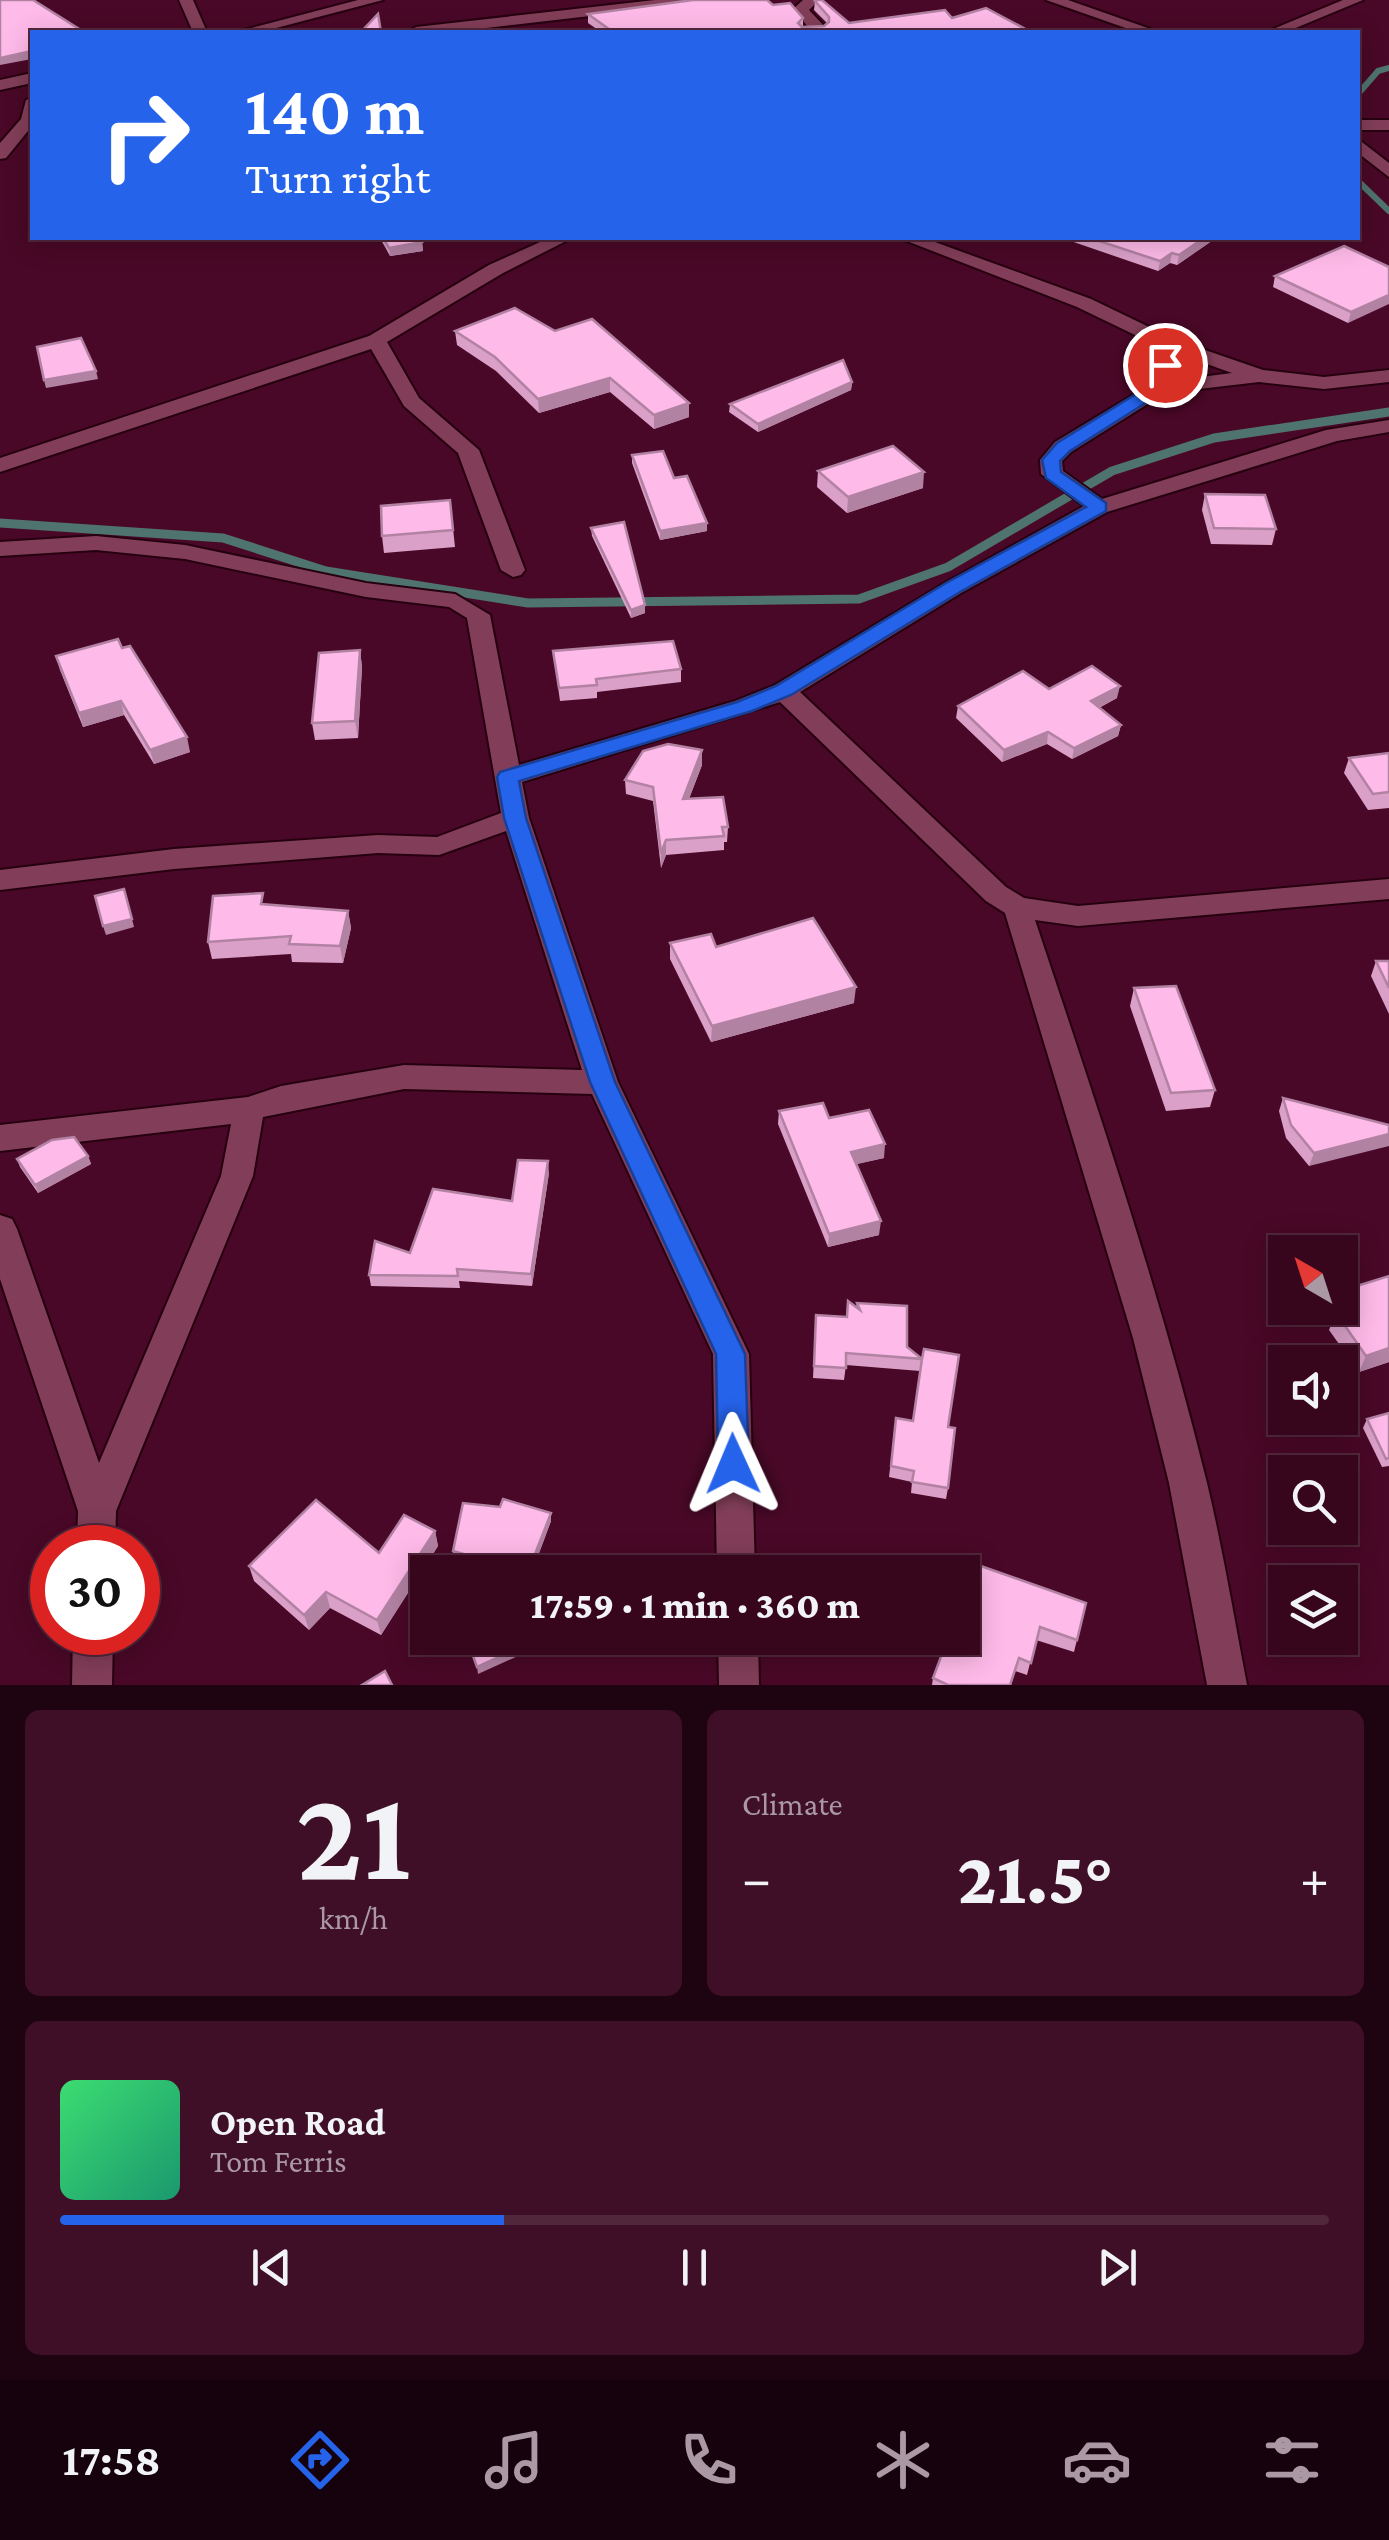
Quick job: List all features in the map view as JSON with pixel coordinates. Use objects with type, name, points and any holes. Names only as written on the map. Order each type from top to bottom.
[{"type":"street","points":[[186,0],[199,30]]},
{"type":"street","points":[[252,30],[376,0]]},
{"type":"street","points":[[433,30],[694,0]]},
{"type":"street","points":[[812,0],[800,9],[818,28],[814,30]]},
{"type":"street","points":[[1053,0],[1145,30]]},
{"type":"street","points":[[1279,30],[1356,0]]},
{"type":"street","points":[[0,85],[30,78]]},
{"type":"street","points":[[0,154],[30,117]]},
{"type":"street","points":[[1360,125],[1389,124]]},
{"type":"street","points":[[1360,146],[1389,172]]},
{"type":"street","points":[[0,465],[266,380],[376,340],[496,269],[559,240]]},
{"type":"street","points":[[913,240],[1084,303],[1169,344],[1260,376]]},
{"type":"street","points":[[376,340],[411,402],[468,450],[512,570]]},
{"type":"street","points":[[1160,386],[1169,344]]},
{"type":"street","points":[[1099,507],[1052,474],[1051,460],[1063,447],[1160,386],[1260,376],[1324,383],[1389,376]]},
{"type":"street","points":[[508,777],[744,707],[784,691],[953,588],[1099,507],[1334,435],[1386,429]]},
{"type":"street","points":[[0,549],[96,543],[185,552],[366,590],[464,604],[481,621],[515,818],[602,1082],[730,1354],[736,1555]]},
{"type":"street","points":[[784,691],[996,894],[1017,907],[1078,916],[1389,888]]},
{"type":"street","points":[[0,880],[193,857],[378,844],[439,846],[515,818]]},
{"type":"street","points":[[1017,907],[1106,1179],[1152,1344],[1188,1486],[1227,1685]]},
{"type":"street","points":[[0,1138],[249,1109],[281,1098],[404,1077],[602,1082]]},
{"type":"street","points":[[96,1512],[237,1176],[249,1109]]},
{"type":"street","points":[[0,1229],[96,1512],[96,1525]]},
{"type":"street","points":[[92,1685],[93,1655]]},
{"type":"street","points":[[738,1655],[739,1685]]},
{"type":"building","points":[[0,0],[33,0],[81,30],[30,30],[30,51],[0,58]]},
{"type":"building","points":[[693,0],[767,0],[773,5],[790,3],[803,18],[798,23],[802,27],[824,26],[829,17],[815,1],[822,0],[849,23],[945,10],[952,18],[986,8],[1027,30],[610,30],[588,14]]},
{"type":"building","points":[[378,14],[381,30],[363,30]]},
{"type":"building","points":[[384,240],[422,242],[389,248]]},
{"type":"building","points":[[1096,240],[1201,240],[1179,255],[1172,253],[1160,261]]},
{"type":"building","points":[[1344,246],[1389,267],[1389,295],[1351,312],[1275,276]]},
{"type":"building","points":[[515,308],[555,331],[592,319],[689,403],[654,415],[610,378],[538,399],[495,357],[455,331]]},
{"type":"building","points":[[81,338],[96,371],[44,380],[37,347]]},
{"type":"building","points":[[843,360],[852,382],[758,424],[730,404]]},
{"type":"building","points":[[893,446],[924,472],[848,497],[818,471]]},
{"type":"building","points":[[663,451],[674,478],[687,476],[707,523],[660,531],[632,455]]},
{"type":"building","points":[[1205,494],[1265,495],[1276,529],[1214,528]]},
{"type":"building","points":[[450,500],[453,530],[382,536],[381,506]]},
{"type":"building","points":[[624,522],[645,605],[631,610],[591,528]]},
{"type":"building","points":[[118,639],[122,648],[130,646],[187,737],[150,750],[121,701],[79,713],[56,656]]},
{"type":"building","points":[[673,641],[681,669],[596,679],[597,685],[559,688],[553,651]]},
{"type":"building","points":[[360,650],[355,721],[312,723],[319,653]]},
{"type":"building","points":[[1092,666],[1120,686],[1091,701],[1121,725],[1074,748],[1048,732],[1004,750],[958,706],[1023,671],[1049,689]]},
{"type":"building","points":[[668,744],[702,750],[683,799],[723,797],[728,827],[722,827],[724,836],[666,840],[661,853],[653,787],[625,780],[643,751]]},
{"type":"building","points":[[1389,753],[1389,792],[1373,794],[1349,758]]},
{"type":"building","points":[[124,889],[132,919],[103,926],[95,896]]},
{"type":"building","points":[[263,893],[261,904],[348,911],[340,946],[289,944],[291,936],[208,942],[213,896]]},
{"type":"building","points":[[813,918],[856,987],[712,1026],[670,943],[711,934],[716,947]]},
{"type":"building","points":[[1376,961],[1389,961],[1389,988]]},
{"type":"building","points":[[1176,986],[1215,1090],[1171,1093],[1134,988]]},
{"type":"building","points":[[1283,1098],[1389,1125],[1389,1134],[1314,1153],[1291,1125]]},
{"type":"building","points":[[823,1103],[829,1118],[869,1110],[885,1144],[851,1152],[881,1221],[829,1234],[779,1111]]},
{"type":"building","points":[[74,1137],[88,1156],[35,1185],[17,1159],[52,1140]]},
{"type":"building","points":[[518,1160],[548,1161],[531,1274],[457,1269],[458,1276],[369,1275],[375,1241],[410,1253],[433,1189],[512,1201]]},
{"type":"building","points":[[1389,1276],[1389,1348],[1366,1356],[1344,1325],[1358,1325],[1358,1286]]},
{"type":"building","points":[[848,1301],[860,1310],[857,1303],[907,1306],[907,1347],[922,1359],[846,1353],[846,1368],[814,1366],[816,1315],[847,1317]]},
{"type":"building","points":[[924,1349],[959,1355],[948,1427],[955,1428],[948,1488],[912,1482],[914,1471],[891,1466],[896,1418],[913,1421]]},
{"type":"building","points":[[1389,1413],[1389,1458],[1386,1459],[1367,1419]]},
{"type":"building","points":[[503,1499],[551,1513],[535,1555],[467,1555],[453,1551],[463,1503],[500,1507]]},
{"type":"building","points":[[316,1500],[379,1553],[404,1515],[435,1531],[419,1555],[410,1555],[410,1569],[377,1620],[326,1592],[304,1615],[249,1566]]},
{"type":"building","points":[[980,1566],[1086,1603],[1077,1640],[1040,1627],[1031,1663],[1019,1658],[1010,1685],[948,1685],[933,1678],[942,1655],[980,1655]]},
{"type":"building","points":[[473,1655],[503,1655],[477,1667]]},
{"type":"building","points":[[385,1671],[392,1685],[362,1685]]},
{"type":"waterway","points":[[1360,92],[1378,71],[1389,68]]},
{"type":"waterway","points":[[1360,183],[1389,211]]},
{"type":"waterway","points":[[0,523],[223,538],[326,571],[528,603],[859,599],[948,567],[1112,471],[1214,438],[1389,412]]},
{"type":"route","points":[[733,1464],[730,1354],[602,1082],[515,818],[508,777],[744,707],[784,691],[953,588],[1099,507],[1052,474],[1051,460],[1063,447],[1160,386],[1165,365]]}]
